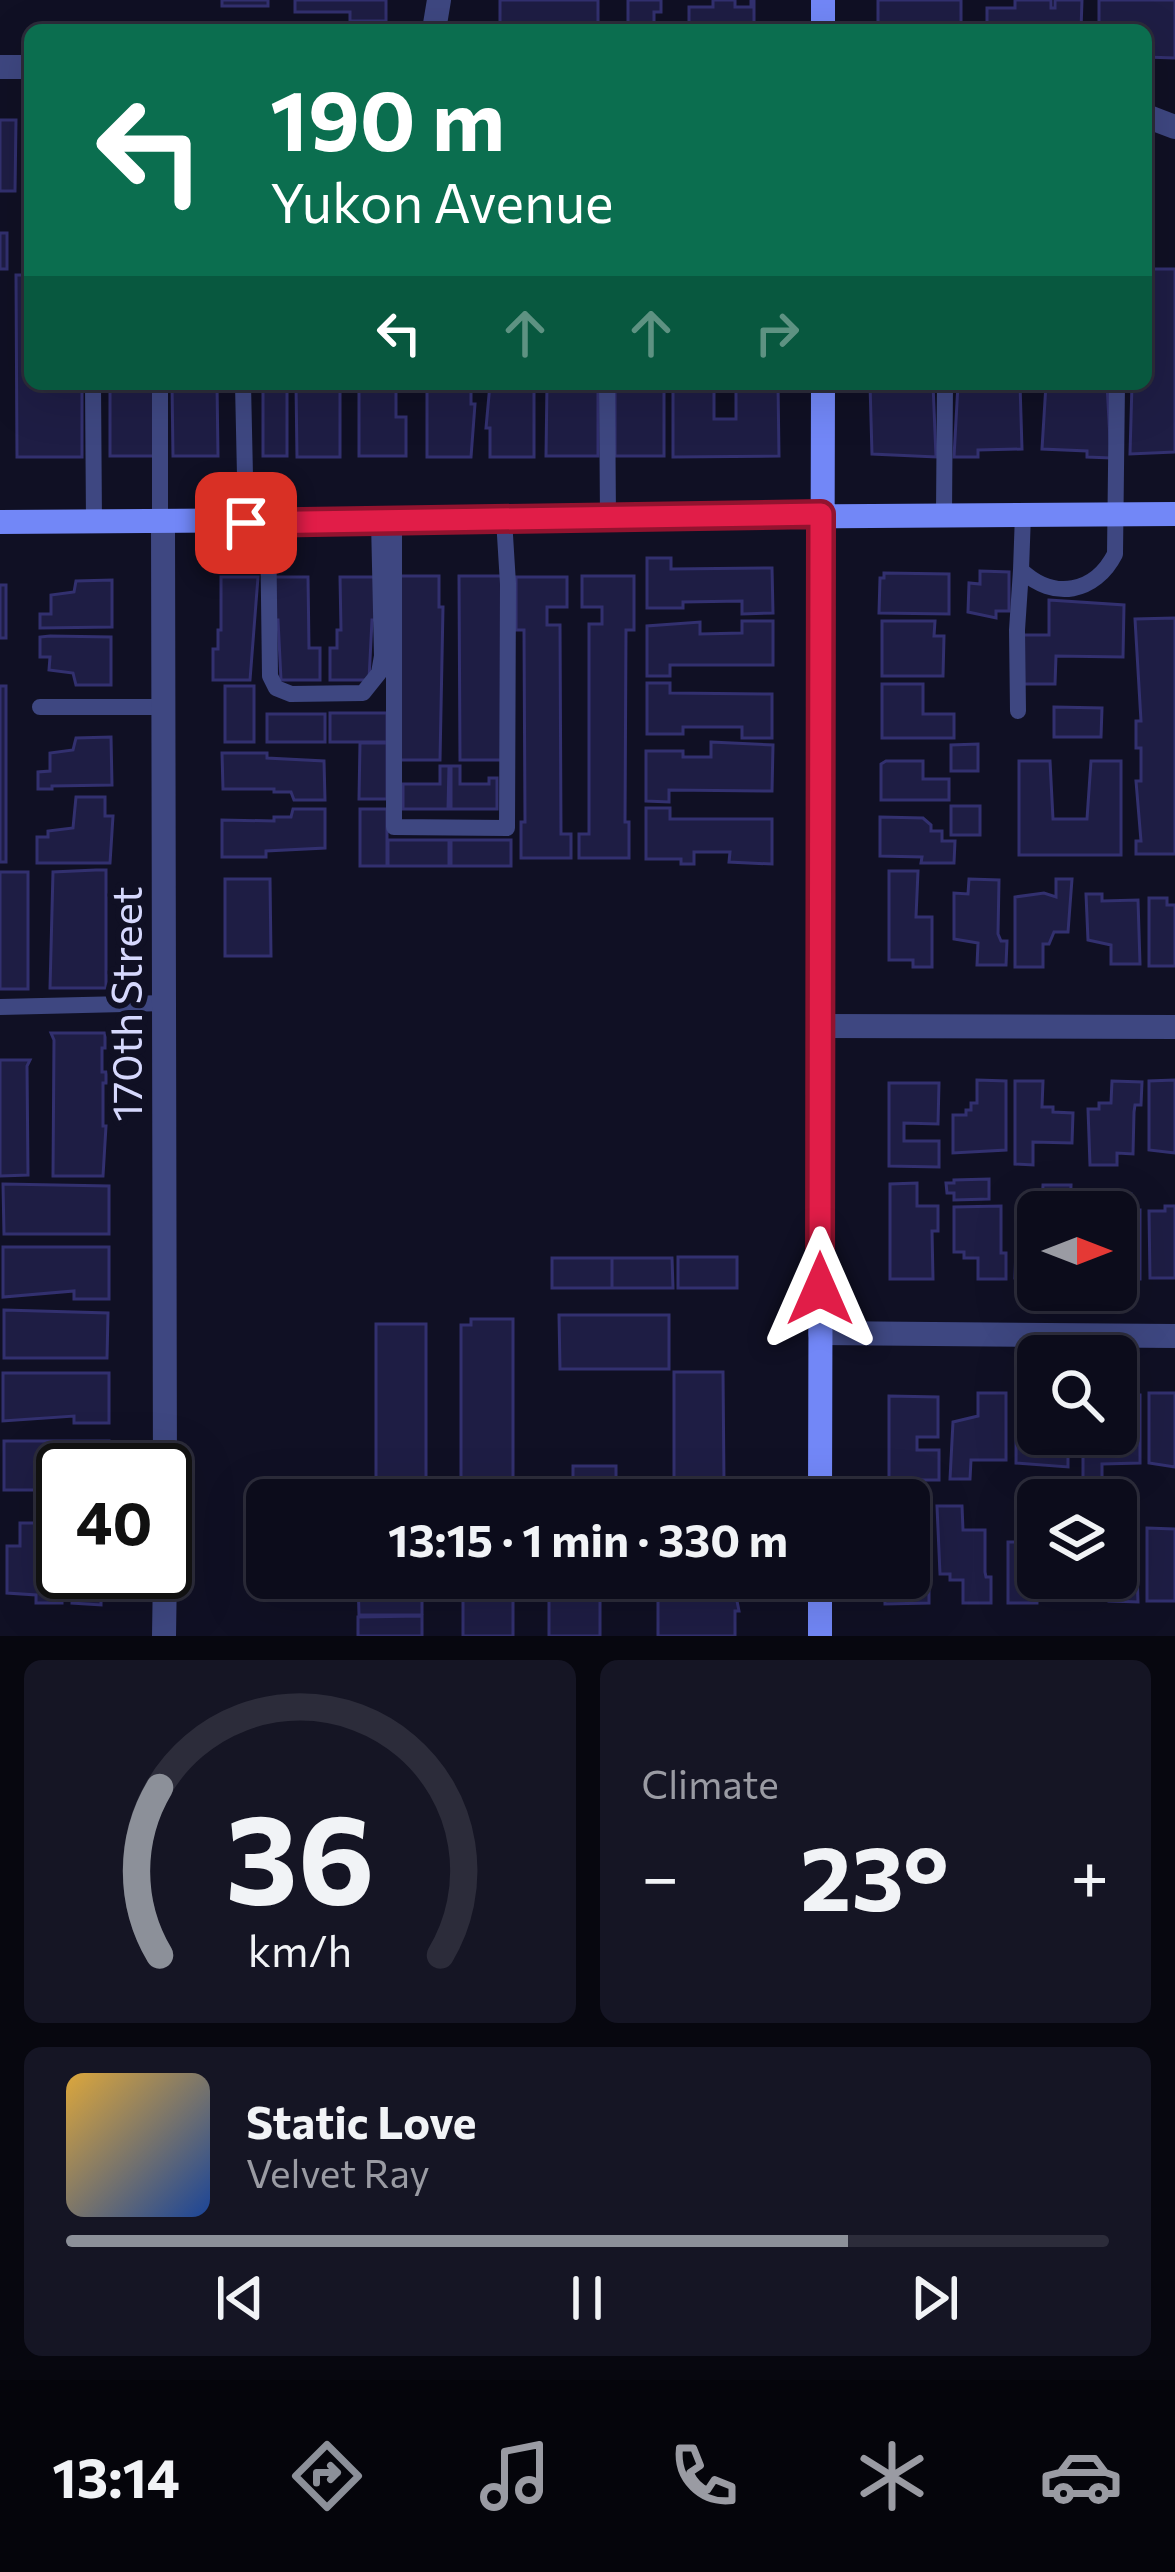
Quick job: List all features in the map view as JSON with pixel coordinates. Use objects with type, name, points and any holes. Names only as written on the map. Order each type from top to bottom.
[{"type":"street","points":[[820,1479],[823,390]]},
{"type":"street","points":[[0,521],[1175,514]]},
{"type":"street","name":"170th Street","points":[[162,523],[165,1443]]},
{"type":"street","points":[[821,1026],[1175,1027]]},
{"type":"street","points":[[820,1333],[1175,1336]]},
{"type":"street","points":[[164,1636],[165,1599]]},
{"type":"street","points":[[820,1599],[820,1636]]},
{"type":"lane","points":[[93,390],[94,523]]},
{"type":"lane","points":[[160,390],[162,523]]},
{"type":"lane","points":[[244,390],[270,676],[275,688],[291,694],[363,693],[379,673],[387,520]]},
{"type":"lane","points":[[607,390],[608,517]]},
{"type":"lane","points":[[944,514],[945,390]]},
{"type":"lane","points":[[1022,570],[1049,587],[1092,584],[1105,575],[1115,554],[1117,390]]},
{"type":"lane","points":[[1018,711],[1023,514]]},
{"type":"lane","points":[[387,520],[394,827],[507,828],[508,605],[503,519]]},
{"type":"lane","points":[[40,707],[165,706]]},
{"type":"lane","points":[[0,1007],[166,1003]]},
{"type":"building","points":[[222,0],[268,0],[268,6],[222,6]]},
{"type":"building","points":[[295,0],[386,0],[386,21],[350,21],[350,12],[295,12]]},
{"type":"building","points":[[500,0],[598,0],[598,24],[500,24]]},
{"type":"building","points":[[628,0],[661,0],[654,24],[628,24]]},
{"type":"building","points":[[713,0],[735,0],[735,7],[751,7],[754,1],[754,24],[689,24],[689,7],[713,7]]},
{"type":"building","points":[[878,0],[961,0],[961,24],[878,24]]},
{"type":"building","points":[[1015,0],[1051,0],[1055,8],[1055,0],[1082,0],[1081,24],[987,24],[987,8],[1015,8]]},
{"type":"building","points":[[1099,0],[1175,0],[1175,58],[1152,57],[1152,24],[1099,24]]},
{"type":"building","points":[[0,120],[16,120],[15,191],[0,191]]},
{"type":"building","points":[[0,233],[7,233],[7,269],[0,269]]},
{"type":"building","points":[[1152,269],[1175,269],[1175,452],[1130,454],[1132,390],[1152,390]]},
{"type":"building","points":[[16,275],[24,275],[24,390],[82,390],[82,457],[17,457]]},
{"type":"building","points":[[110,390],[155,390],[157,456],[110,456]]},
{"type":"building","points":[[172,390],[217,390],[218,456],[173,456]]},
{"type":"building","points":[[263,390],[287,390],[287,456],[263,456]]},
{"type":"building","points":[[296,390],[340,390],[340,457],[297,457]]},
{"type":"building","points":[[359,390],[396,390],[396,417],[406,417],[406,456],[359,456]]},
{"type":"building","points":[[427,390],[471,390],[471,404],[475,404],[471,457],[427,457]]},
{"type":"building","points":[[489,390],[534,390],[534,457],[490,457],[490,428],[486,428]]},
{"type":"building","points":[[547,390],[598,390],[598,456],[546,456]]},
{"type":"building","points":[[615,390],[664,390],[664,456],[615,456]]},
{"type":"building","points":[[673,390],[714,390],[714,419],[736,419],[736,390],[778,390],[779,456],[673,457]]},
{"type":"building","points":[[870,390],[933,390],[936,457],[872,454]]},
{"type":"building","points":[[958,390],[1020,390],[1022,449],[978,450],[978,457],[954,457]]},
{"type":"building","points":[[1046,390],[1107,390],[1111,458],[1087,457],[1087,451],[1042,449]]},
{"type":"building","points":[[647,558],[671,558],[671,569],[772,568],[773,613],[742,614],[742,601],[647,608]]},
{"type":"building","points":[[980,571],[1009,572],[1009,611],[996,611],[996,618],[968,612],[969,583],[980,584]]},
{"type":"building","points":[[884,573],[949,574],[949,614],[879,613]]},
{"type":"building","points":[[397,576],[439,576],[439,607],[443,607],[440,760],[397,760]]},
{"type":"building","points":[[459,576],[502,576],[503,760],[460,760]]},
{"type":"building","points":[[582,576],[634,576],[634,630],[626,630],[629,858],[579,858],[579,834],[589,834],[589,624],[602,624],[602,607],[582,607]]},
{"type":"building","points":[[221,577],[258,577],[250,680],[213,680],[213,649],[218,649],[221,630]]},
{"type":"building","points":[[273,577],[308,577],[309,648],[320,648],[320,680],[281,680]]},
{"type":"building","points":[[340,577],[377,577],[369,680],[330,680],[330,648],[337,648],[337,630],[341,630]]},
{"type":"building","points":[[516,577],[567,577],[567,607],[547,607],[547,625],[560,625],[561,834],[571,834],[571,858],[521,858],[524,630],[516,630]]},
{"type":"building","points":[[112,580],[112,627],[40,628],[40,614],[51,614],[51,595],[74,592],[76,581]]},
{"type":"building","points":[[0,585],[6,585],[6,638],[0,638]]},
{"type":"building","points":[[1049,600],[1124,605],[1123,657],[1056,656],[1055,684],[1022,684],[1023,635],[1049,635]]},
{"type":"building","points":[[1175,618],[1175,854],[1136,854],[1136,841],[1141,841],[1136,781],[1141,781],[1141,748],[1136,748],[1136,721],[1141,721],[1135,619]]},
{"type":"building","points":[[742,621],[773,621],[773,665],[670,665],[670,676],[647,676],[647,626],[700,622],[700,634],[742,633]]},
{"type":"building","points":[[882,621],[935,621],[934,636],[944,636],[943,676],[882,676]]},
{"type":"building","points":[[40,637],[111,637],[111,685],[76,685],[73,673],[49,670],[50,657],[40,657]]},
{"type":"building","points":[[647,683],[670,683],[670,693],[772,694],[772,738],[742,738],[742,727],[683,727],[683,734],[647,734]]},
{"type":"building","points":[[882,684],[923,684],[923,714],[954,714],[954,738],[882,738]]},
{"type":"building","points":[[0,686],[6,686],[6,862],[0,862]]},
{"type":"building","points":[[225,686],[254,686],[254,742],[225,742]]},
{"type":"building","points":[[1054,707],[1102,708],[1101,737],[1054,737]]},
{"type":"building","points":[[330,713],[387,713],[387,742],[330,742]]},
{"type":"building","points":[[267,714],[325,714],[325,742],[267,742]]},
{"type":"building","points":[[111,737],[112,785],[38,789],[38,772],[50,771],[50,753],[73,750],[76,738]]},
{"type":"building","points":[[711,742],[773,745],[772,791],[669,790],[669,802],[646,801],[646,751],[711,757]]},
{"type":"building","points":[[360,743],[387,743],[387,799],[359,799]]},
{"type":"building","points":[[978,744],[978,771],[951,771],[951,745]]},
{"type":"building","points":[[222,753],[324,761],[325,800],[294,800],[291,792],[274,789],[223,789]]},
{"type":"building","points":[[923,761],[923,779],[949,779],[949,800],[881,800],[881,764]]},
{"type":"building","points":[[1019,761],[1050,761],[1053,819],[1087,819],[1091,761],[1121,761],[1121,855],[1019,855]]},
{"type":"building","points":[[440,766],[449,766],[448,809],[403,809],[403,784],[440,784]]},
{"type":"building","points":[[451,766],[460,766],[460,784],[489,784],[489,778],[497,778],[497,809],[451,809]]},
{"type":"building","points":[[76,797],[105,797],[105,816],[113,816],[110,863],[37,863],[37,837],[73,828]]},
{"type":"building","points":[[951,806],[980,806],[980,835],[951,835]]},
{"type":"building","points":[[646,808],[670,808],[670,819],[772,819],[772,864],[729,862],[730,852],[694,852],[694,864],[681,864],[681,859],[646,859]]},
{"type":"building","points":[[293,809],[325,809],[325,848],[266,851],[266,857],[222,857],[222,820],[274,821],[274,817],[291,817]]},
{"type":"building","points":[[360,809],[387,809],[387,866],[360,866]]},
{"type":"building","points":[[880,817],[923,818],[931,831],[942,831],[942,841],[955,841],[954,863],[880,856]]},
{"type":"building","points":[[388,840],[449,840],[449,866],[388,866]]},
{"type":"building","points":[[451,840],[511,840],[511,866],[451,866]]},
{"type":"building","points":[[106,870],[106,988],[50,988],[53,872]]},
{"type":"building","points":[[889,871],[918,871],[916,917],[932,917],[932,967],[913,967],[913,960],[889,960]]},
{"type":"building","points":[[0,872],[28,872],[28,989],[0,989]]},
{"type":"building","points":[[225,879],[270,879],[271,956],[225,956]]},
{"type":"building","points":[[969,879],[999,880],[998,934],[1001,941],[1007,941],[1006,965],[977,965],[978,943],[954,939],[954,893],[968,894]]},
{"type":"building","points":[[1056,879],[1072,879],[1068,932],[1054,932],[1049,944],[1043,944],[1043,967],[1015,967],[1015,897],[1044,893],[1056,897]]},
{"type":"building","points":[[1086,894],[1102,894],[1102,901],[1138,900],[1140,964],[1111,964],[1111,945],[1088,940]]},
{"type":"building","points":[[1149,898],[1167,898],[1167,905],[1175,905],[1175,966],[1149,966]]},
{"type":"building","points":[[51,1033],[105,1033],[103,1176],[53,1176]]},
{"type":"building","points":[[0,1060],[30,1060],[28,1175],[0,1176]]},
{"type":"building","points":[[977,1080],[1006,1081],[1006,1150],[953,1153],[953,1115],[966,1115],[971,1103],[977,1103]]},
{"type":"building","points":[[1175,1080],[1175,1153],[1149,1150],[1149,1081]]},
{"type":"building","points":[[1015,1081],[1043,1081],[1042,1107],[1073,1113],[1072,1143],[1033,1142],[1033,1165],[1015,1164]]},
{"type":"building","points":[[1112,1081],[1142,1082],[1141,1105],[1135,1105],[1134,1112],[1133,1154],[1117,1153],[1117,1165],[1090,1165],[1088,1109],[1111,1103]]},
{"type":"building","points":[[889,1083],[939,1083],[938,1124],[904,1123],[904,1141],[939,1141],[939,1167],[889,1166]]},
{"type":"building","points":[[989,1179],[989,1199],[954,1200],[954,1193],[947,1193],[946,1183],[954,1180]]},
{"type":"building","points":[[917,1183],[917,1206],[938,1206],[938,1231],[932,1231],[933,1279],[890,1279],[890,1184]]},
{"type":"building","points":[[3,1184],[109,1186],[109,1234],[4,1234]]},
{"type":"building","points":[[1043,1185],[1071,1185],[1071,1191],[1043,1191]]},
{"type":"building","points":[[1001,1206],[1006,1279],[978,1279],[978,1258],[954,1252],[954,1207]]},
{"type":"building","points":[[1165,1206],[1175,1206],[1175,1278],[1150,1278],[1149,1211],[1165,1211]]},
{"type":"building","points":[[1137,1210],[1140,1210],[1137,1279]]},
{"type":"building","points":[[3,1247],[109,1247],[109,1299],[74,1299],[74,1291],[3,1297]]},
{"type":"building","points":[[678,1257],[737,1257],[737,1288],[678,1288]]},
{"type":"building","points":[[552,1258],[612,1258],[612,1288],[552,1288]]},
{"type":"building","points":[[612,1258],[672,1258],[673,1288],[612,1288]]},
{"type":"building","points":[[4,1310],[108,1313],[107,1358],[4,1358]]},
{"type":"building","points":[[559,1315],[669,1315],[669,1369],[560,1369]]},
{"type":"building","points":[[471,1319],[513,1319],[513,1479],[461,1479],[461,1325],[471,1325]]},
{"type":"building","points":[[376,1324],[426,1324],[426,1479],[376,1479]]},
{"type":"building","points":[[674,1372],[723,1372],[724,1479],[674,1479]]},
{"type":"building","points":[[3,1373],[109,1373],[109,1423],[74,1423],[74,1416],[3,1421]]},
{"type":"building","points":[[978,1393],[1006,1393],[1006,1460],[971,1460],[970,1479],[950,1479],[953,1422],[978,1416]]},
{"type":"building","points":[[1149,1393],[1175,1393],[1175,1467],[1149,1463]]},
{"type":"building","points":[[1017,1394],[1017,1455],[1068,1455],[1068,1467],[1016,1463]]},
{"type":"building","points":[[1140,1395],[1140,1463],[1102,1464],[1102,1479],[1083,1479],[1083,1455],[1137,1455]]},
{"type":"building","points":[[889,1396],[938,1397],[938,1437],[917,1437],[917,1450],[939,1450],[939,1480],[889,1479]]},
{"type":"building","points":[[4,1441],[109,1441],[36,1443],[36,1490],[4,1490]]},
{"type":"building","points":[[573,1466],[616,1466],[616,1479],[573,1479]]},
{"type":"building","points":[[937,1506],[962,1506],[963,1530],[985,1530],[991,1603],[963,1603],[963,1580],[940,1574]]},
{"type":"building","points":[[20,1523],[36,1523],[36,1595],[7,1593],[7,1546],[20,1546]]},
{"type":"building","points":[[1147,1528],[1175,1529],[1175,1601],[1147,1601]]},
{"type":"building","points":[[1008,1542],[1017,1542],[1017,1599],[1037,1599],[1037,1603],[1008,1603]]},
{"type":"building","points":[[36,1599],[62,1599],[62,1603],[36,1603]]},
{"type":"building","points":[[72,1599],[101,1599],[101,1605],[72,1603]]},
{"type":"building","points":[[359,1599],[422,1599],[422,1615],[359,1615]]},
{"type":"building","points":[[463,1599],[513,1599],[513,1636],[463,1636]]},
{"type":"building","points":[[549,1599],[600,1599],[600,1636],[549,1636]]},
{"type":"building","points":[[658,1599],[737,1599],[735,1636],[658,1636]]},
{"type":"building","points":[[885,1599],[929,1599],[929,1603],[885,1604]]},
{"type":"building","points":[[422,1616],[422,1636],[358,1636],[358,1617]]},
{"type":"route","points":[[246,523],[821,514],[820,1289]]}]
